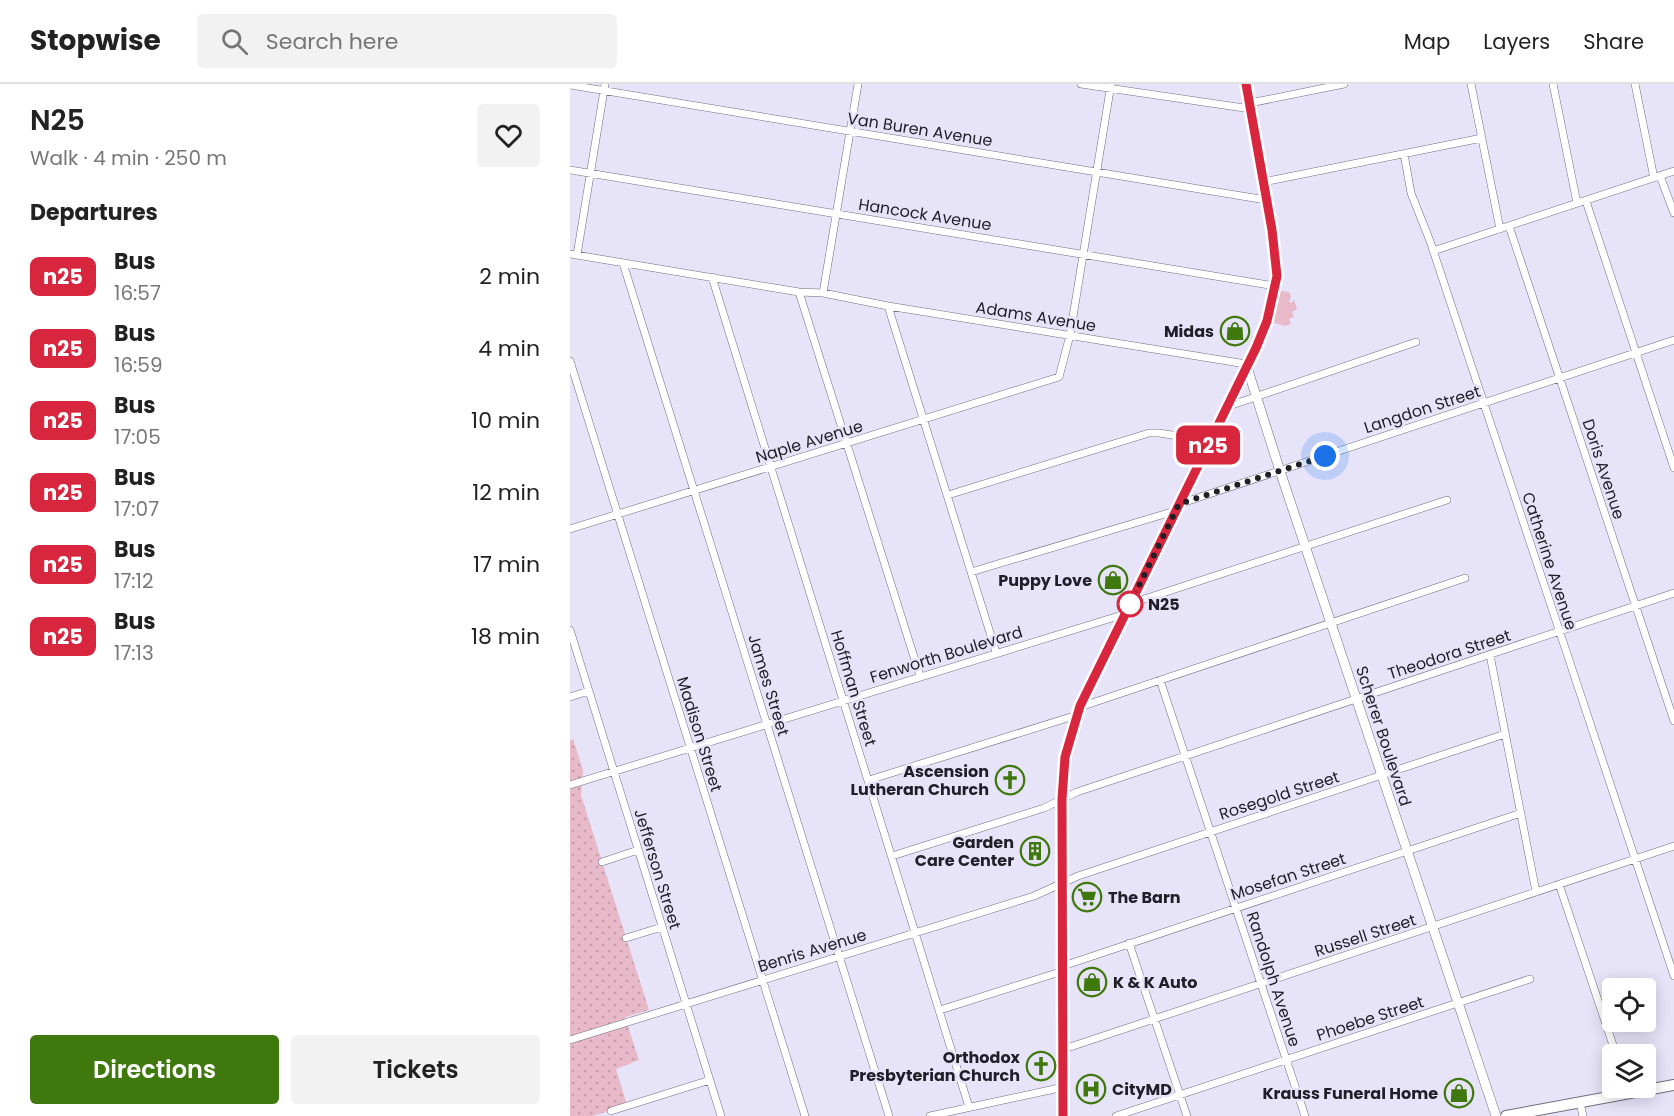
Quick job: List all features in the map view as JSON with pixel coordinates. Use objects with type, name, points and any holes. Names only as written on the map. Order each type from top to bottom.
[{"type":"main road","points":[[1063,1116],[1062,799],[1065,757],[1079,711],[1246,364],[1256,348],[1267,321],[1275,286],[1275,258],[1246,84]]},
{"type":"main road","name":"Scherer Boulevard","points":[[1246,364],[1330,623],[1496,1116]]},
{"type":"main road","points":[[1656,1087],[1674,1085]]},
{"type":"main road","points":[[1506,1116],[1602,1098]]},
{"type":"street","points":[[823,293],[858,84]]},
{"type":"street","points":[[1081,84],[1111,86],[1250,106],[1344,84]]},
{"type":"street","points":[[1471,84],[1500,229]]},
{"type":"street","points":[[1553,84],[1577,203]]},
{"type":"street","points":[[1635,84],[1657,177],[1674,213]]},
{"type":"street","name":"Van Buren Avenue","points":[[570,85],[604,87],[850,131],[1266,200]]},
{"type":"street","points":[[1070,335],[1111,86]]},
{"type":"street","points":[[604,87],[574,254],[799,292],[920,676]]},
{"type":"street","points":[[1263,182],[1482,138]]},
{"type":"street","name":"Catherine Avenue","points":[[1404,154],[1411,193],[1433,251],[1674,976]]},
{"type":"street","name":"Hancock Avenue","points":[[570,170],[1275,286]]},
{"type":"street","points":[[1433,251],[1674,171]]},
{"type":"street","points":[[1586,201],[1674,468]]},
{"type":"street","name":"Doris Avenue","points":[[1509,226],[1674,721]]},
{"type":"street","name":"James Street","points":[[623,263],[889,1116]]},
{"type":"street","name":"Hoffman Street","points":[[712,277],[969,1107]]},
{"type":"street","name":"Adams Avenue","points":[[799,292],[823,293],[888,306],[1246,364]]},
{"type":"street","points":[[888,306],[996,652]]},
{"type":"street","name":"Naple Avenue","points":[[570,530],[1056,378],[1062,373],[1070,335]]},
{"type":"street","name":"Langdon Street","points":[[971,572],[1177,508],[1280,471],[1674,340]]},
{"type":"street","points":[[1226,407],[1416,342]]},
{"type":"street","name":"Madison Street","points":[[570,361],[573,384],[618,515],[805,1116]]},
{"type":"street","points":[[948,495],[1149,433],[1210,441]]},
{"type":"street","points":[[1130,604],[1447,500]]},
{"type":"street","points":[[868,780],[1079,711],[1160,680],[1465,578]]},
{"type":"street","name":"Theodora Street","points":[[892,856],[1044,808],[1077,792],[1674,593]]},
{"type":"street","name":"Fenworth Boulevard","points":[[570,785],[1125,614]]},
{"type":"street","name":"Jefferson Street","points":[[570,630],[721,1116]]},
{"type":"street","points":[[1490,655],[1536,892]]},
{"type":"street","name":"Randolph Avenue","points":[[1160,680],[1305,1116]]},
{"type":"street","points":[[570,697],[589,691]]},
{"type":"street","name":"Rosegold Street","points":[[1062,884],[1078,876],[1506,734]]},
{"type":"street","name":"Mosefan Street","points":[[940,1010],[1129,943],[1521,813]]},
{"type":"street","name":"Russell Street","points":[[1064,1049],[1674,846]]},
{"type":"street","points":[[602,862],[638,850]]},
{"type":"street","name":"Benris Avenue","points":[[570,1040],[1034,896],[1062,884]]},
{"type":"street","points":[[1559,884],[1613,1044]]},
{"type":"street","points":[[626,938],[662,927]]},
{"type":"street","points":[[1129,943],[1187,1116]]},
{"type":"street","name":"Phoebe Street","points":[[1116,1116],[1530,979]]},
{"type":"street","points":[[611,1111],[710,1080]]},
{"type":"street","points":[[930,1116],[1064,1087]]},
{"type":"street","points":[[1581,1103],[1583,1116]]},
{"type":"shaded area","points":[[1274,290],[1289,292],[1291,296],[1289,302],[1294,300],[1297,309],[1292,312],[1294,317],[1289,319],[1291,324],[1285,326],[1267,321]]},
{"type":"shaded area","points":[[573,739],[583,770],[581,795],[649,1010],[625,1017],[639,1060],[616,1069],[627,1105],[593,1116],[570,1116],[570,741]]},
{"type":"bus line","name":"n25","points":[[1063,1116],[1062,777],[1065,757],[1080,706],[1246,364],[1256,348],[1267,321],[1277,276],[1272,230],[1246,84]]},
{"type":"place","name":"Midas","points":[[1235,331]]},
{"type":"place","name":"Puppy Love","points":[[1113,580]]},
{"type":"place","name":"N25","points":[[1130,604]]},
{"type":"place","name":"Ascension Lutheran Church","points":[[1010,780]]},
{"type":"place","name":"Garden Care Center","points":[[1035,851]]},
{"type":"place","name":"The Barn","points":[[1087,897]]},
{"type":"place","name":"K & K Auto","points":[[1092,982]]},
{"type":"place","name":"Orthodox Presbyterian Church","points":[[1041,1066]]},
{"type":"place","name":"CityMD","points":[[1091,1089]]},
{"type":"place","name":"Krauss Funeral Home","points":[[1459,1093]]},
{"type":"route","points":[[1130,604],[1179,504],[1325,456]]}]
